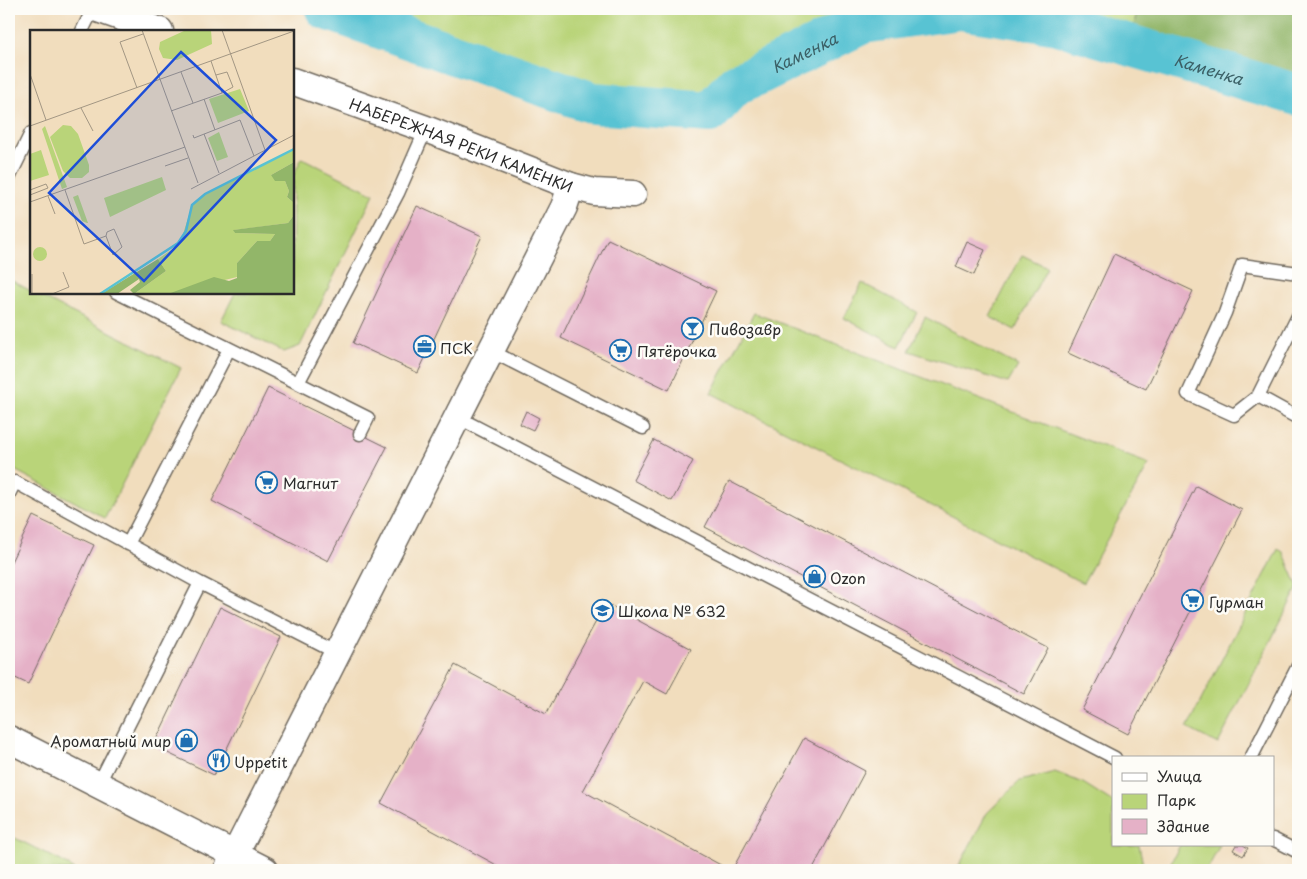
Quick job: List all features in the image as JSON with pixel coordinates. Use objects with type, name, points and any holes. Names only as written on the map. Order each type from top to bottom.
[{"type":"street","points":[[98,9],[157,30]]},
{"type":"street","name":"НАБЕРЕЖНАЯ РЕКИ КАМЕНКИ","points":[[294,82],[426,129],[571,186],[594,192],[633,194]]},
{"type":"street","points":[[231,863],[564,207],[571,186]]},
{"type":"street","points":[[9,739],[98,785],[231,863],[265,870]]},
{"type":"lane","points":[[82,30],[93,9]]},
{"type":"lane","points":[[298,383],[398,193],[426,129]]},
{"type":"lane","points":[[9,178],[30,135]]},
{"type":"lane","points":[[1298,273],[1242,266],[1225,313],[1188,394],[1234,415],[1258,396],[1298,316]]},
{"type":"lane","points":[[120,294],[368,418],[360,434]]},
{"type":"lane","points":[[128,544],[229,349]]},
{"type":"lane","points":[[491,351],[643,428]]},
{"type":"lane","points":[[1258,396],[1298,418]]},
{"type":"lane","points":[[457,417],[1112,756]]},
{"type":"lane","points":[[9,494],[12,481],[200,583],[337,653]]},
{"type":"lane","points":[[98,785],[200,583]]},
{"type":"lane","points":[[1252,756],[1298,666]]},
{"type":"lane","points":[[1274,840],[1298,852]]},
{"type":"green space","points":[[326,9],[909,9],[863,23],[736,84],[710,112],[593,103]]},
{"type":"green space","points":[[1019,9],[1138,9],[1131,36]]},
{"type":"green space","points":[[1138,9],[1298,9],[1298,85],[1131,36]]},
{"type":"green space","points":[[302,158],[374,194],[300,346],[284,352],[221,321],[234,294],[294,294],[294,174]]},
{"type":"green space","points":[[1022,255],[1047,267],[1015,330],[990,317]]},
{"type":"green space","points":[[9,279],[30,290],[30,294],[36,294],[181,368],[105,518],[9,467]]},
{"type":"green space","points":[[862,283],[917,312],[899,347],[844,318]]},
{"type":"green space","points":[[754,313],[1149,464],[1083,583],[711,393]]},
{"type":"green space","points":[[925,317],[1018,366],[1008,383],[909,351]]},
{"type":"green space","points":[[1278,549],[1283,552],[1298,587],[1218,744],[1187,728]]},
{"type":"green space","points":[[1055,772],[1083,783],[1112,801],[1112,846],[1139,846],[1144,870],[957,870],[987,813],[1020,781]]},
{"type":"green space","points":[[9,835],[61,861],[75,870],[9,870]]},
{"type":"green space","points":[[1179,846],[1219,846],[1207,870],[1167,870]]},
{"type":"building","points":[[417,206],[482,236],[418,373],[353,343]]},
{"type":"building","points":[[608,239],[716,291],[669,390],[561,338]]},
{"type":"building","points":[[967,242],[985,250],[974,275],[956,267]]},
{"type":"building","points":[[1114,254],[1193,291],[1146,389],[1068,353]]},
{"type":"building","points":[[268,388],[387,447],[328,561],[212,501]]},
{"type":"building","points":[[526,411],[539,418],[533,430],[520,424]]},
{"type":"building","points":[[654,440],[693,461],[672,501],[633,480]]},
{"type":"building","points":[[729,481],[1048,648],[1024,694],[705,527]]},
{"type":"building","points":[[1196,486],[1242,510],[1128,734],[1082,710]]},
{"type":"building","points":[[33,516],[94,545],[28,684],[9,675],[9,566]]},
{"type":"building","points":[[606,603],[691,649],[667,694],[643,681],[583,791],[730,870],[506,870],[381,803],[455,665],[546,714]]},
{"type":"building","points":[[220,607],[281,637],[214,775],[153,746]]},
{"type":"building","points":[[804,738],[865,771],[812,870],[732,870]]},
{"type":"building","points":[[1235,846],[1248,848],[1243,856],[1233,850]]},
{"type":"waterway","name":"Каменка","points":[[326,9],[593,103],[710,112],[736,84],[863,23],[960,9],[1058,24],[1298,95]]},
{"type":"place","name":"Пивозавр","points":[[693,328]]},
{"type":"place","name":"ПСК","points":[[424,347]]},
{"type":"place","name":"Пятёрочка","points":[[621,350]]},
{"type":"place","name":"Магнит","points":[[267,482]]},
{"type":"place","name":"Ozon","points":[[814,577]]},
{"type":"place","name":"Гурман","points":[[1193,601]]},
{"type":"place","name":"Школа № 632","points":[[602,610]]},
{"type":"place","name":"Ароматный мир","points":[[187,740]]},
{"type":"place","name":"Uppetit","points":[[218,761]]}]
